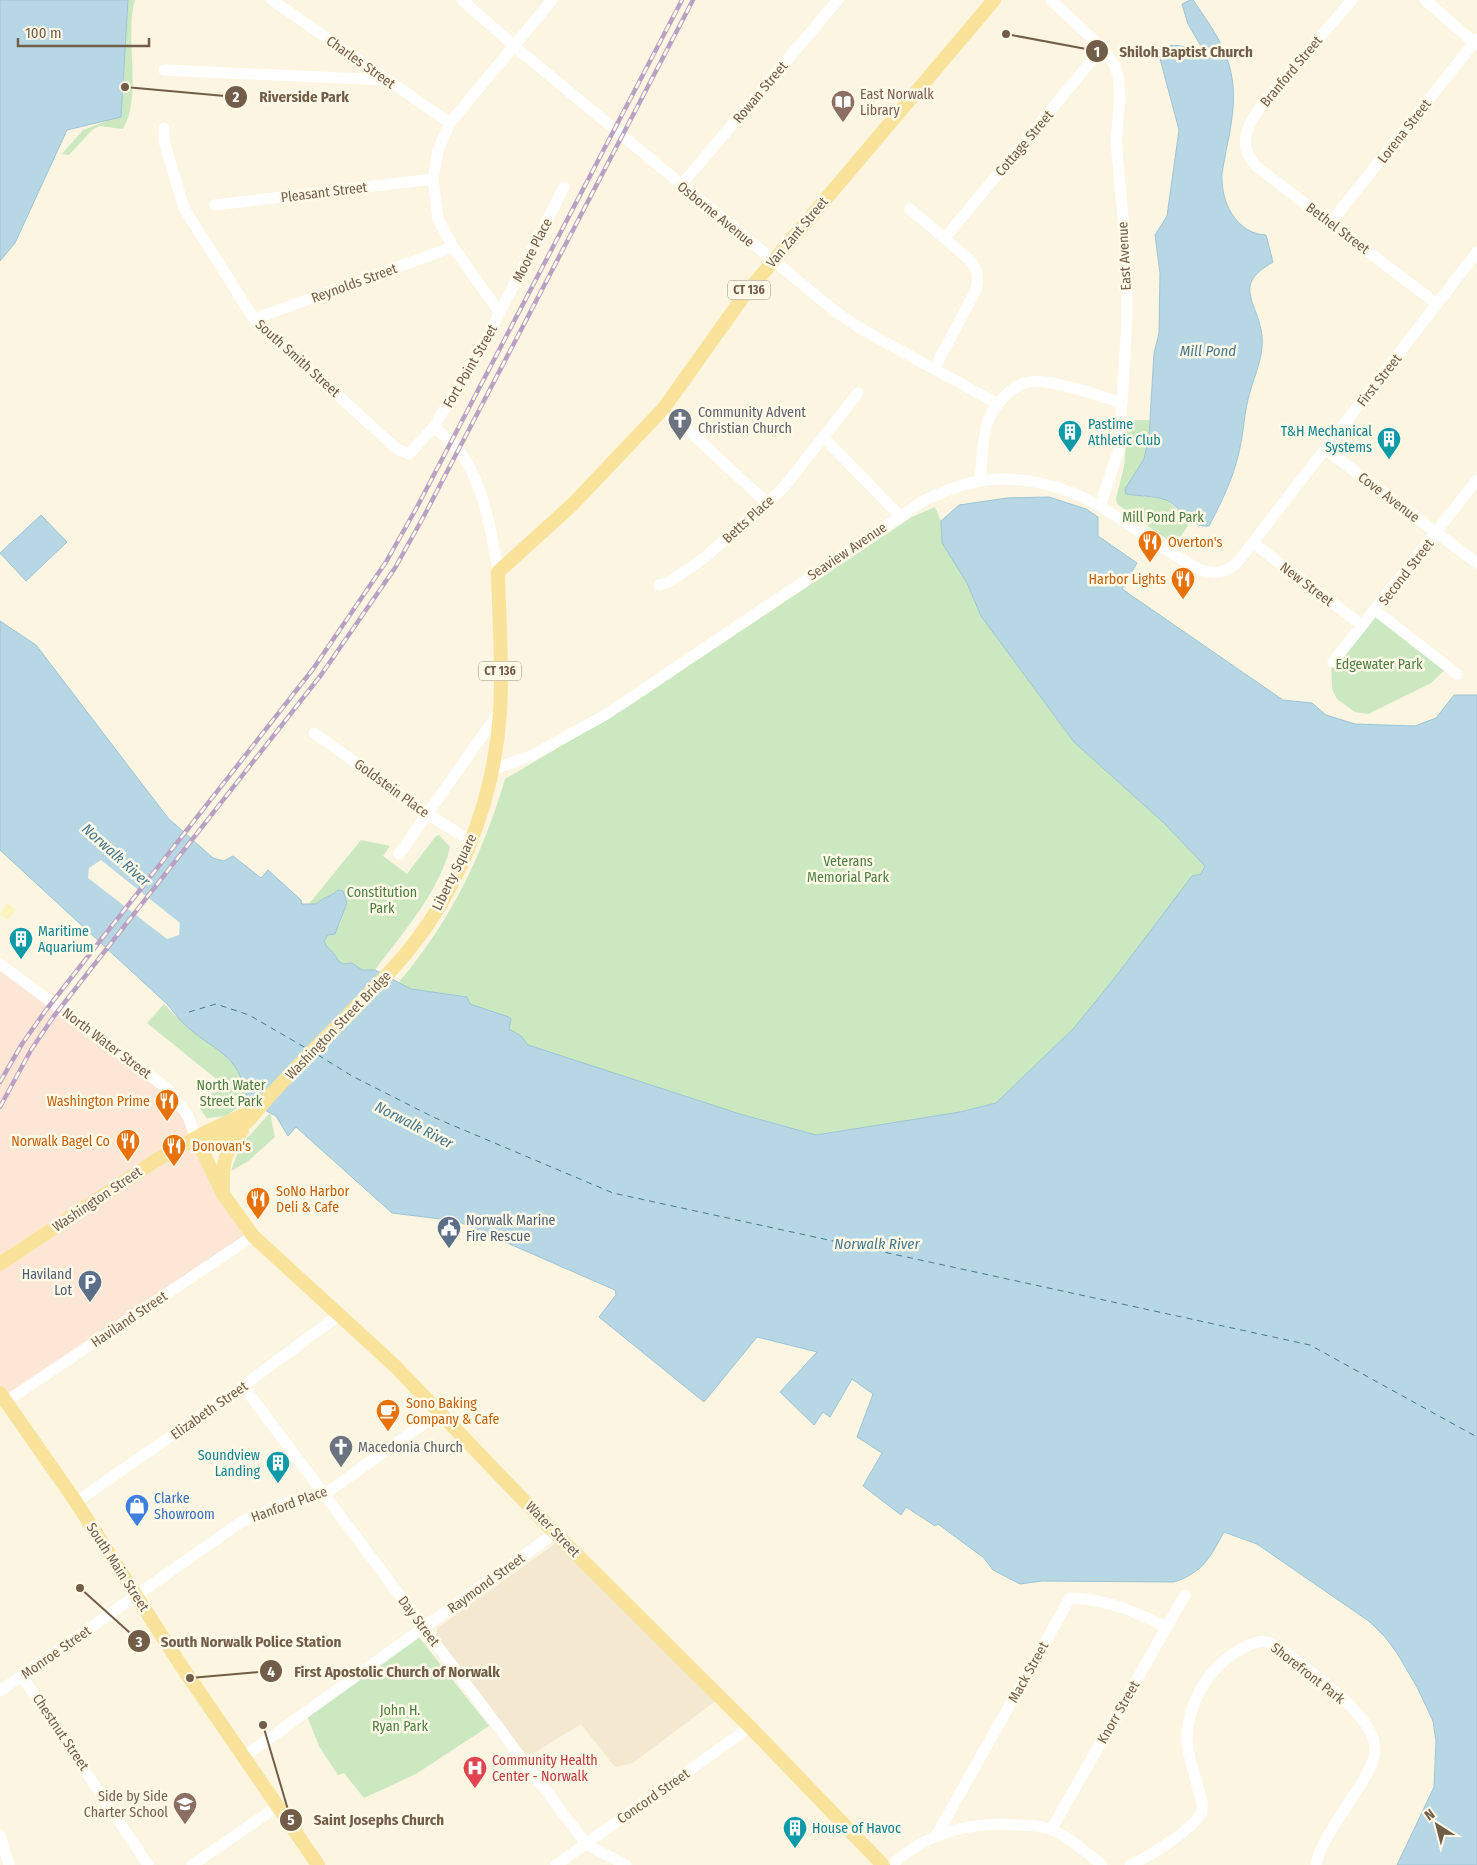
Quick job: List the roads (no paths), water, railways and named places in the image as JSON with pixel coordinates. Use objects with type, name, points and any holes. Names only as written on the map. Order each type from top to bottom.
[{"type":"main road","name":"Van Zant Street","points":[[498,572],[573,504],[664,408],[743,297],[994,0]]},
{"type":"main road","name":"CT 136","points":[[494,769],[500,711],[498,572]]},
{"type":"main road","name":"Liberty Square","points":[[396,965],[426,928],[450,887],[471,841],[494,769]]},
{"type":"main road","name":"Washington Street Bridge","points":[[259,1108],[396,965]]},
{"type":"main road","name":"CT 136","points":[[223,1194],[222,1166],[225,1154],[259,1108]]},
{"type":"main road","name":"Washington Street","points":[[0,1264],[155,1161],[196,1138],[259,1108]]},
{"type":"main road","points":[[196,1138],[215,1141],[232,1134],[250,1120]]},
{"type":"main road","name":"Water Street","points":[[196,1138],[223,1194],[253,1236],[395,1366],[555,1533],[750,1727],[883,1865]]},
{"type":"main road","name":"South Main Street","points":[[3,1398],[76,1502],[180,1664],[245,1756],[318,1865]]},
{"type":"street","name":"Charles Street","points":[[272,0],[450,123]]},
{"type":"street","name":"Osborne Avenue","points":[[462,0],[514,46],[836,312],[863,330],[998,404]]},
{"type":"street","name":"Fort Point Street","points":[[434,428],[500,313],[453,247],[438,220],[433,179],[438,150],[450,123],[552,0]]},
{"type":"street","name":"Rowan Street","points":[[681,185],[838,0]]},
{"type":"street","name":"East Avenue","points":[[1051,0],[1102,48],[1113,62],[1118,75],[1120,96],[1116,141],[1127,260],[1127,320],[1119,449],[1100,506]]},
{"type":"street","name":"East Avenue","points":[[1058,0],[1073,20]]},
{"type":"street","name":"Branford Street","points":[[1244,148],[1245,138],[1253,117],[1263,103],[1352,0]]},
{"type":"street","points":[[1425,0],[1476,42]]},
{"type":"street","name":"Lorena Street","points":[[1331,222],[1476,42]]},
{"type":"street","name":"Cottage Street","points":[[945,238],[1102,48]]},
{"type":"street","points":[[164,70],[386,80]]},
{"type":"street","name":"South Smith Street","points":[[164,128],[164,141],[184,208],[254,319],[397,449],[409,454],[434,428]]},
{"type":"street","name":"Bethel Street","points":[[1244,148],[1248,157],[1257,166],[1437,304]]},
{"type":"street","name":"Pleasant Street","points":[[215,205],[433,179]]},
{"type":"street","name":"Moore Place","points":[[500,313],[564,187]]},
{"type":"street","points":[[910,209],[971,261],[977,270],[979,279],[975,292],[934,369]]},
{"type":"street","name":"Reynolds Street","points":[[254,319],[453,247]]},
{"type":"street","name":"First Street","points":[[1220,573],[1237,563],[1477,252]]},
{"type":"street","points":[[980,481],[987,425],[998,404],[1027,382],[1041,381],[1122,402]]},
{"type":"street","name":"Betts Place","points":[[659,585],[669,582],[704,558],[767,504],[784,486],[858,393]]},
{"type":"street","points":[[664,408],[767,504]]},
{"type":"street","points":[[434,428],[445,434],[451,441],[477,484],[490,525],[498,572]]},
{"type":"street","points":[[824,437],[900,516]]},
{"type":"street","name":"Cove Avenue","points":[[1325,449],[1477,563]]},
{"type":"street","name":"Seaview Avenue","points":[[494,769],[531,756],[605,715],[900,516],[941,493],[980,481],[1012,480],[1073,492],[1100,506],[1184,561],[1201,570],[1220,573]]},
{"type":"street","name":"Second Street","points":[[1333,662],[1477,480]]},
{"type":"street","name":"New Street","points":[[1252,543],[1362,625]]},
{"type":"street","points":[[1375,610],[1457,674]]},
{"type":"street","points":[[399,854],[500,711]]},
{"type":"street","name":"Goldstein Place","points":[[314,732],[427,814],[471,841]]},
{"type":"street","name":"North Water Street","points":[[0,964],[168,1088],[188,1116],[196,1138]]},
{"type":"street","name":"Haviland Street","points":[[3,1398],[253,1236]]},
{"type":"street","name":"Elizabeth Street","points":[[76,1502],[243,1386],[339,1315]]},
{"type":"street","name":"Day Street","points":[[243,1386],[586,1844],[626,1865]]},
{"type":"street","name":"Hanford Place","points":[[137,1596],[241,1522],[282,1504],[325,1494],[440,1412]]},
{"type":"street","name":"Raymond Street","points":[[245,1756],[555,1533]]},
{"type":"street","name":"Knorr Street","points":[[1051,1830],[1185,1595]]},
{"type":"street","name":"Monroe Street","points":[[0,1691],[137,1596]]},
{"type":"street","name":"Mack Street","points":[[936,1836],[1070,1598],[1088,1598],[1132,1609],[1166,1627]]},
{"type":"street","name":"Shorefront Park","points":[[1130,1865],[1170,1841],[1194,1823],[1201,1814],[1203,1802],[1186,1749],[1188,1722],[1199,1694],[1213,1669],[1252,1643],[1265,1641],[1281,1650],[1343,1699],[1367,1727],[1375,1746],[1370,1768],[1336,1820],[1318,1853],[1316,1865]]},
{"type":"street","name":"Chestnut Street","points":[[22,1676],[148,1865]]},
{"type":"street","name":"Concord Street","points":[[556,1865],[750,1727]]},
{"type":"street","points":[[192,1865],[278,1806]]},
{"type":"street","points":[[892,1865],[903,1855],[936,1836],[966,1826],[1005,1824],[1051,1830],[1102,1865]]},
{"type":"street","points":[[0,1835],[9,1865]]},
{"type":"water","points":[[0,0],[128,0],[121,117],[67,130],[15,243],[0,261]]},
{"type":"water","name":"Mill Pond","points":[[1193,0],[1206,18],[1222,46],[1232,78],[1232,114],[1222,177],[1223,191],[1229,209],[1240,224],[1248,230],[1266,235],[1273,262],[1260,271],[1253,279],[1250,287],[1250,295],[1260,324],[1262,351],[1248,399],[1237,462],[1227,490],[1209,526],[1192,522],[1166,500],[1126,494],[1125,489],[1144,459],[1149,437],[1154,353],[1159,333],[1160,273],[1155,235],[1167,216],[1179,130],[1158,51],[1164,47],[1176,45],[1206,55],[1188,24],[1182,4]]},
{"type":"water","name":"Norwalk River","points":[[1049,497],[1086,509],[1098,517],[1098,536],[1137,563],[1122,589],[1283,700],[1312,703],[1326,715],[1355,724],[1415,726],[1436,718],[1454,695],[1477,695],[1477,1865],[1397,1865],[1434,1787],[1436,1741],[1433,1721],[1417,1687],[1385,1637],[1370,1622],[1257,1544],[1224,1532],[1205,1563],[1193,1573],[1174,1582],[1042,1581],[1020,1584],[993,1570],[984,1558],[938,1524],[935,1526],[906,1507],[901,1515],[863,1486],[882,1453],[857,1437],[873,1394],[852,1379],[830,1417],[823,1412],[814,1425],[780,1392],[817,1352],[757,1337],[704,1402],[599,1317],[616,1295],[615,1290],[457,1221],[392,1213],[296,1127],[288,1136],[276,1116],[248,1101],[244,1084],[231,1062],[182,1022],[167,1004],[0,850],[0,621],[36,645],[168,818],[213,858],[224,861],[233,856],[261,878],[268,870],[301,900],[302,904],[316,904],[338,890],[343,891],[347,903],[335,934],[328,935],[324,941],[338,961],[343,964],[352,963],[362,970],[375,970],[411,989],[467,997],[470,1004],[509,1017],[511,1019],[509,1029],[521,1036],[528,1045],[740,1114],[816,1135],[960,1112],[996,1103],[1074,1028],[1192,876],[1201,874],[1205,866],[1164,823],[1074,742],[981,616],[967,583],[942,543],[941,521],[959,505],[1007,498]]},
{"type":"water","points":[[41,515],[67,542],[26,581],[0,553]]},
{"type":"railway","points":[[0,1082],[22,1044],[46,1010],[313,669],[386,562],[416,509],[682,0]]},
{"type":"railway","points":[[0,1107],[31,1050],[54,1016],[321,675],[395,568],[693,0]]},
{"type":"place","name":"Shiloh Baptist Church","points":[[1006,34]]},
{"type":"place","name":"Riverside Park","points":[[125,87]]},
{"type":"place","name":"East Norwalk Library","points":[[843,123]]},
{"type":"place","name":"Community Advent Christian Church","points":[[680,441]]},
{"type":"place","name":"Pastime Athletic Club","points":[[1070,453]]},
{"type":"place","name":"T&H Mechanical Systems","points":[[1389,460]]},
{"type":"place","name":"Overton's","points":[[1150,563]]},
{"type":"place","name":"Harbor Lights","points":[[1183,600]]},
{"type":"place","name":"Maritime Aquarium","points":[[21,960]]},
{"type":"place","name":"Washington Prime","points":[[167,1122]]},
{"type":"place","name":"Norwalk Bagel Co","points":[[128,1162]]},
{"type":"place","name":"Donovan's","points":[[174,1167]]},
{"type":"place","name":"SoNo Harbor Deli & Cafe","points":[[258,1220]]},
{"type":"place","name":"Norwalk Marine Fire Rescue","points":[[449,1249]]},
{"type":"place","name":"Haviland Lot","points":[[90,1303]]},
{"type":"place","name":"Sono Baking Company & Cafe","points":[[388,1432]]},
{"type":"place","name":"Macedonia Church","points":[[341,1468]]},
{"type":"place","name":"Soundview Landing","points":[[278,1484]]},
{"type":"place","name":"Clarke Showroom","points":[[137,1527]]},
{"type":"place","name":"South Norwalk Police Station","points":[[80,1588]]},
{"type":"place","name":"First Apostolic Church of Norwalk","points":[[190,1678]]},
{"type":"place","name":"Saint Josephs Church","points":[[263,1725]]},
{"type":"place","name":"Community Health Center - Norwalk","points":[[475,1789]]},
{"type":"place","name":"Side by Side Charter School","points":[[185,1825]]},
{"type":"place","name":"House of Havoc","points":[[795,1849]]},
{"type":"park label","name":"Mill Pond Park","points":[[1163,517]]},
{"type":"park label","name":"Edgewater Park","points":[[1379,664]]},
{"type":"park label","name":"Veterans Memorial Park","points":[[848,870]]},
{"type":"park label","name":"Constitution Park","points":[[382,900]]},
{"type":"park label","name":"North Water Street Park","points":[[231,1094]]},
{"type":"park label","name":"John H. Ryan Park","points":[[400,1718]]}]
